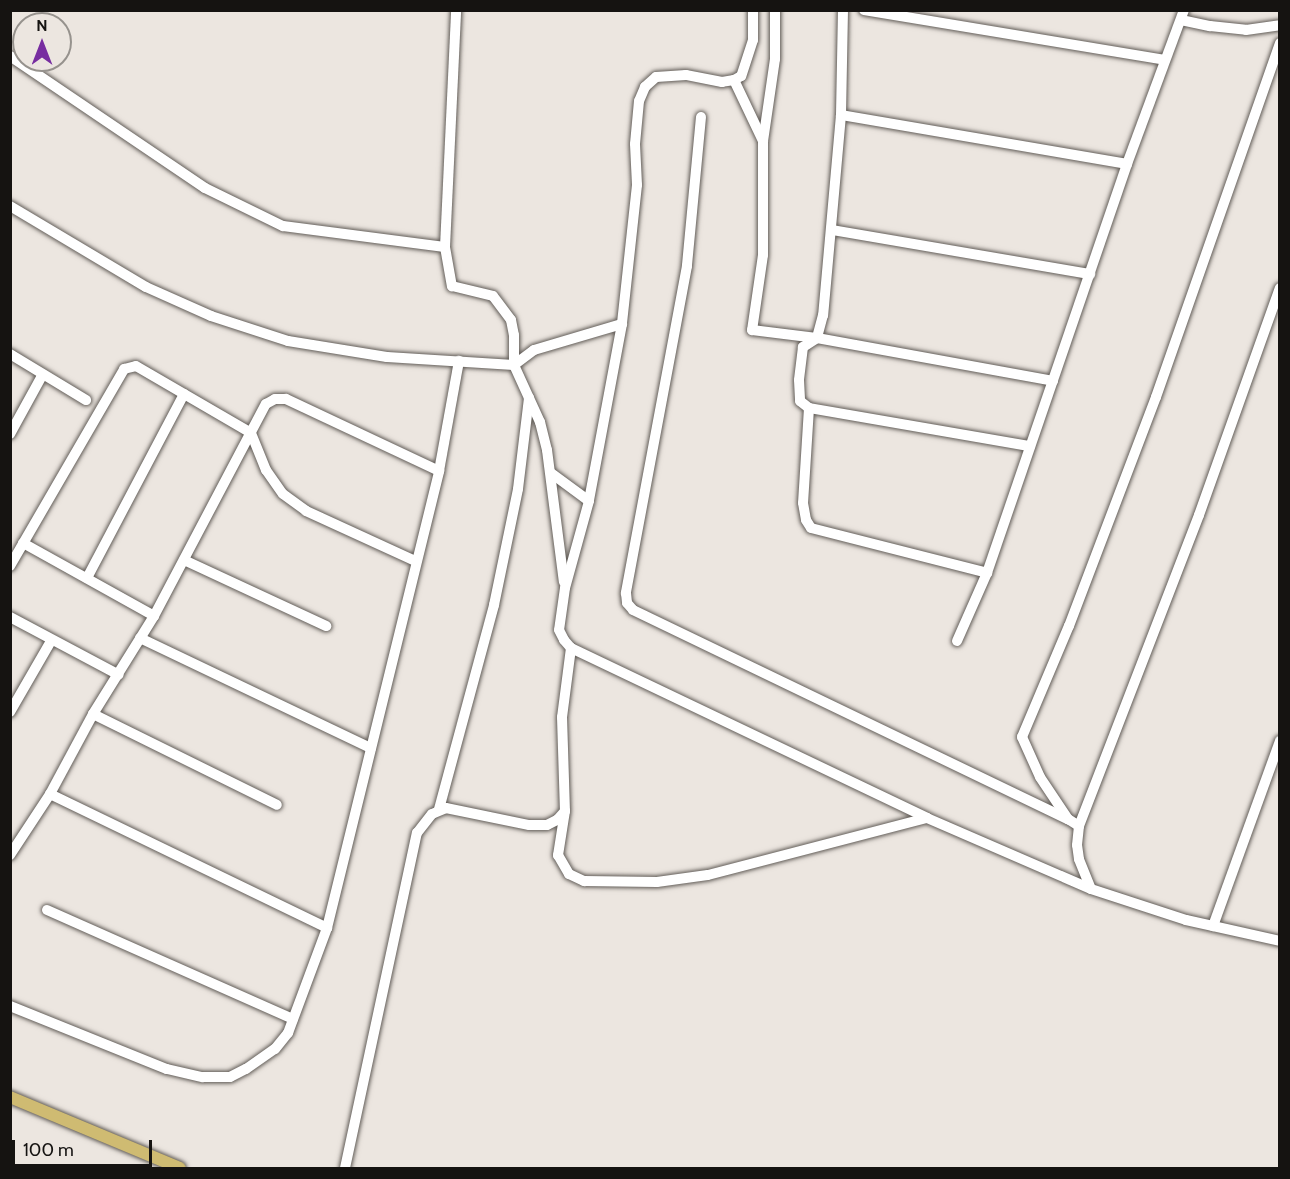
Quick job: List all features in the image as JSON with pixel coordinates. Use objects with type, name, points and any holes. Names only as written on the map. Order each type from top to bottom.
[{"type":"main road","points":[[10,1097],[180,1168]]},
{"type":"street","points":[[456,10],[445,247],[452,286],[493,296],[511,320],[514,334],[514,364],[540,422],[551,473],[565,588]]},
{"type":"street","points":[[753,10],[750,54],[741,76],[734,81],[722,82],[669,74],[656,77],[645,87],[639,101],[635,144],[637,185],[622,324],[589,501],[565,588],[560,630],[564,640],[571,648],[927,818],[1091,889],[1213,926],[1280,941]]},
{"type":"street","points":[[775,10],[775,59],[763,141],[763,255],[752,330],[817,338],[1053,381]]},
{"type":"street","points":[[843,10],[841,115],[824,315],[817,338],[803,347],[799,380],[800,401],[808,408],[1030,446]]},
{"type":"street","points":[[864,10],[1165,60]]},
{"type":"street","points":[[957,641],[987,573],[1127,164],[1182,15],[1210,27],[1246,30],[1280,25]]},
{"type":"street","points":[[1068,819],[1040,777],[1022,737],[1069,626],[1152,408],[1280,43]]},
{"type":"street","points":[[10,56],[205,188],[283,226],[445,247]]},
{"type":"street","points":[[734,81],[763,141]]},
{"type":"street","points":[[841,115],[1127,164]]},
{"type":"street","points":[[700,117],[687,266],[626,593],[627,603],[644,615],[1068,819],[1078,826]]},
{"type":"street","points":[[10,206],[146,287],[249,330],[288,341],[387,357],[514,364],[534,350],[622,324]]},
{"type":"street","points":[[832,230],[1090,274]]},
{"type":"street","points":[[1091,889],[1079,859],[1078,826],[1199,515],[1280,288]]},
{"type":"street","points":[[10,354],[86,400]]},
{"type":"street","points":[[10,1006],[167,1069],[203,1077],[230,1077],[246,1069],[275,1049],[288,1033],[327,928],[415,561],[439,471],[459,361]]},
{"type":"street","points":[[10,566],[124,369],[136,366],[251,433],[258,455],[284,494],[306,511],[415,561]]},
{"type":"street","points":[[10,434],[44,374]]},
{"type":"street","points":[[87,578],[184,394]]},
{"type":"street","points":[[345,1168],[417,833],[426,820],[439,809],[494,605],[518,489],[529,397]]},
{"type":"street","points":[[11,851],[50,794],[93,714],[154,616],[266,404],[275,399],[286,399],[439,471]]},
{"type":"street","points":[[808,408],[802,503],[806,520],[812,528],[987,573]]},
{"type":"street","points":[[551,473],[589,501]]},
{"type":"street","points":[[22,543],[154,616]]},
{"type":"street","points":[[184,560],[326,626]]},
{"type":"street","points":[[10,617],[51,641],[119,675]]},
{"type":"street","points":[[140,638],[371,748]]},
{"type":"street","points":[[10,711],[51,641]]},
{"type":"street","points":[[571,648],[562,717],[565,811],[558,855],[569,874],[584,881],[605,883],[657,882],[708,875],[927,818]]},
{"type":"street","points":[[93,714],[277,805]]},
{"type":"street","points":[[1213,926],[1280,741]]},
{"type":"street","points":[[50,794],[327,928]]},
{"type":"street","points":[[439,809],[456,809],[529,825],[547,825],[565,811]]},
{"type":"street","points":[[46,910],[293,1019]]}]
